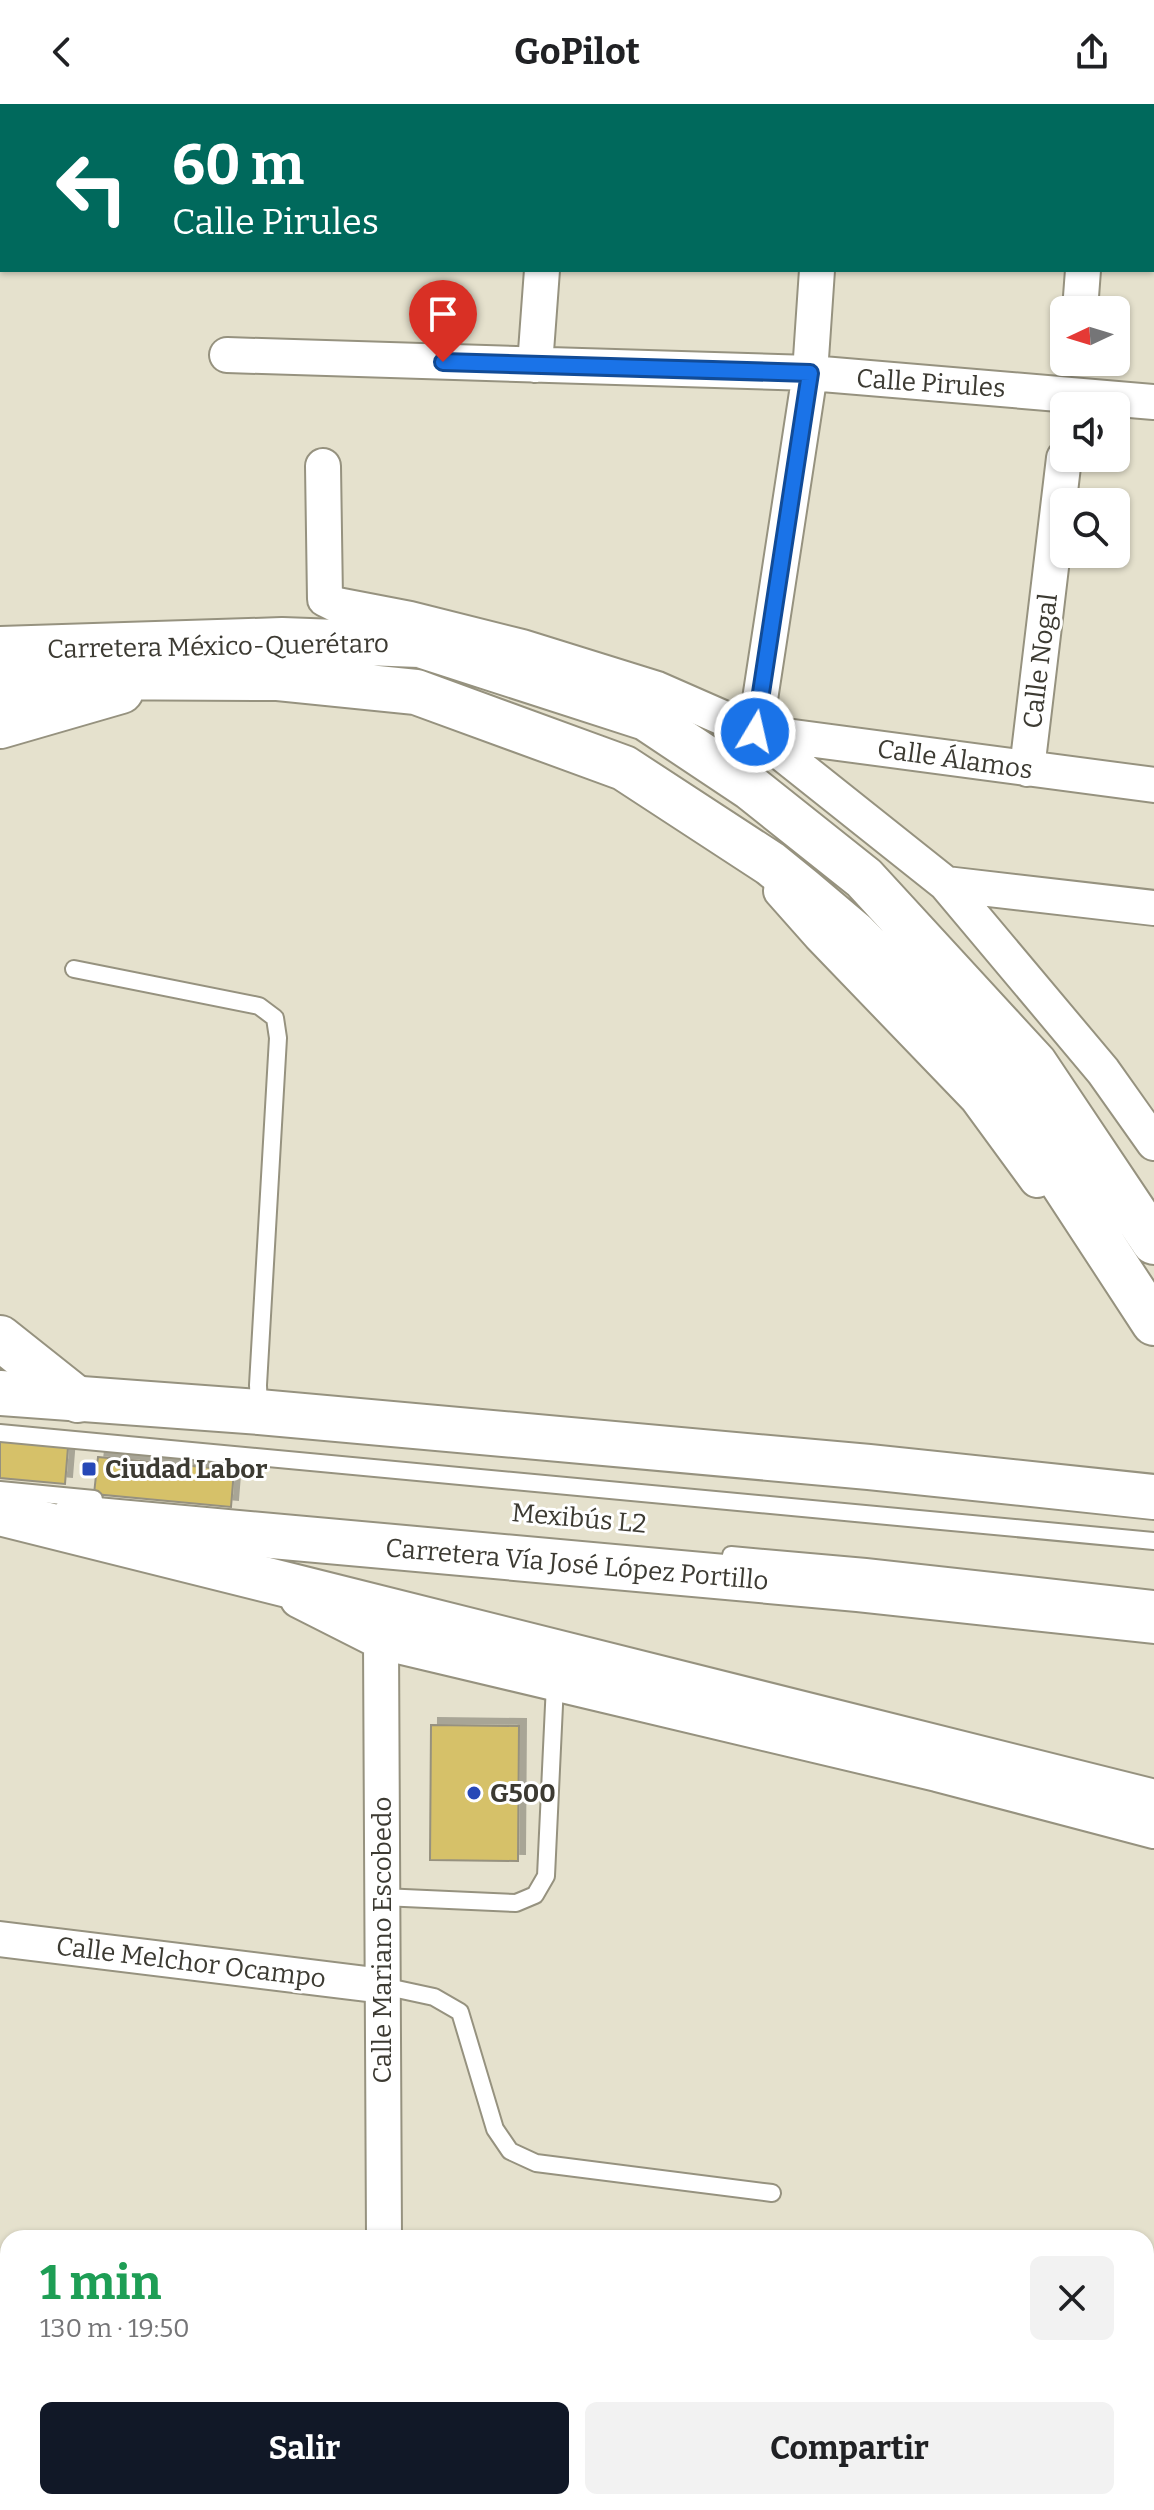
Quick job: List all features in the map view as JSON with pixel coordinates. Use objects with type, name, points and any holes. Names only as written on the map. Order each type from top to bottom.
[{"type":"main road","name":"Carretera México-Querétaro","points":[[0,649],[282,640],[420,645],[646,718],[738,779],[864,878],[1035,1064],[1154,1242]]},
{"type":"main road","points":[[0,682],[53,677],[163,679]]},
{"type":"main road","name":"Carretera México-Querétaro","points":[[163,679],[278,678],[416,692],[624,768],[735,840],[771,864],[855,934],[992,1075],[1154,1323]]},
{"type":"main road","points":[[0,726],[163,679]]},
{"type":"main road","points":[[0,1338],[78,1400]]},
{"type":"main road","points":[[0,1393],[259,1412],[869,1467],[1154,1497]]},
{"type":"main road","points":[[0,1512],[1154,1802]]},
{"type":"main road","name":"Carretera Vía José López Portillo","points":[[0,1512],[858,1589],[1154,1621]]},
{"type":"street","points":[[535,365],[542,272]]},
{"type":"street","points":[[738,779],[755,732],[810,373],[817,272]]},
{"type":"street","points":[[1081,296],[1083,272]]},
{"type":"street","name":"Calle Pirules","points":[[227,355],[810,373],[1073,387],[1154,402]]},
{"type":"street","points":[[323,466],[325,599],[337,605],[410,619],[552,656],[657,689],[755,732],[946,884],[1103,1071],[1154,1143]]},
{"type":"street","name":"Calle Nogal","points":[[1027,769],[1062,472]]},
{"type":"street","name":"Calle Álamos","points":[[755,732],[1154,785]]},
{"type":"street","points":[[735,840],[820,935],[977,1098],[1154,1339]]},
{"type":"street","points":[[946,884],[1154,908]]},
{"type":"street","points":[[259,1579],[381,1642],[937,1774],[1154,1831]]},
{"type":"street","name":"Calle Mariano Escobedo","points":[[381,1642],[384,2230]]},
{"type":"street","name":"Calle Melchor Ocampo","points":[[0,1939],[383,1986]]},
{"type":"lane","points":[[74,969],[259,1006],[275,1018],[278,1038],[259,1412]]},
{"type":"lane","name":"Mexibús L2","points":[[0,1433],[1154,1541]]},
{"type":"lane","points":[[0,1490],[110,1500]]},
{"type":"lane","points":[[709,1553],[1154,1599]]},
{"type":"lane","points":[[382,1897],[516,1903],[535,1895],[546,1876],[555,1684]]},
{"type":"lane","points":[[383,1986],[434,1997],[460,2012],[495,2129],[510,2151],[536,2163],[772,2193]]},
{"type":"building","points":[[0,1441],[68,1447],[65,1484],[0,1478]]},
{"type":"building","points":[[98,1457],[234,1470],[231,1507],[94,1494]]},
{"type":"building","name":"G500","points":[[431,1725],[519,1726],[518,1861],[430,1860]]},
{"type":"place","name":"Ciudad Labor","points":[[89,1469]]},
{"type":"place","name":"G500","points":[[474,1793]]},
{"type":"route","points":[[443,362],[810,373],[755,732]]}]
